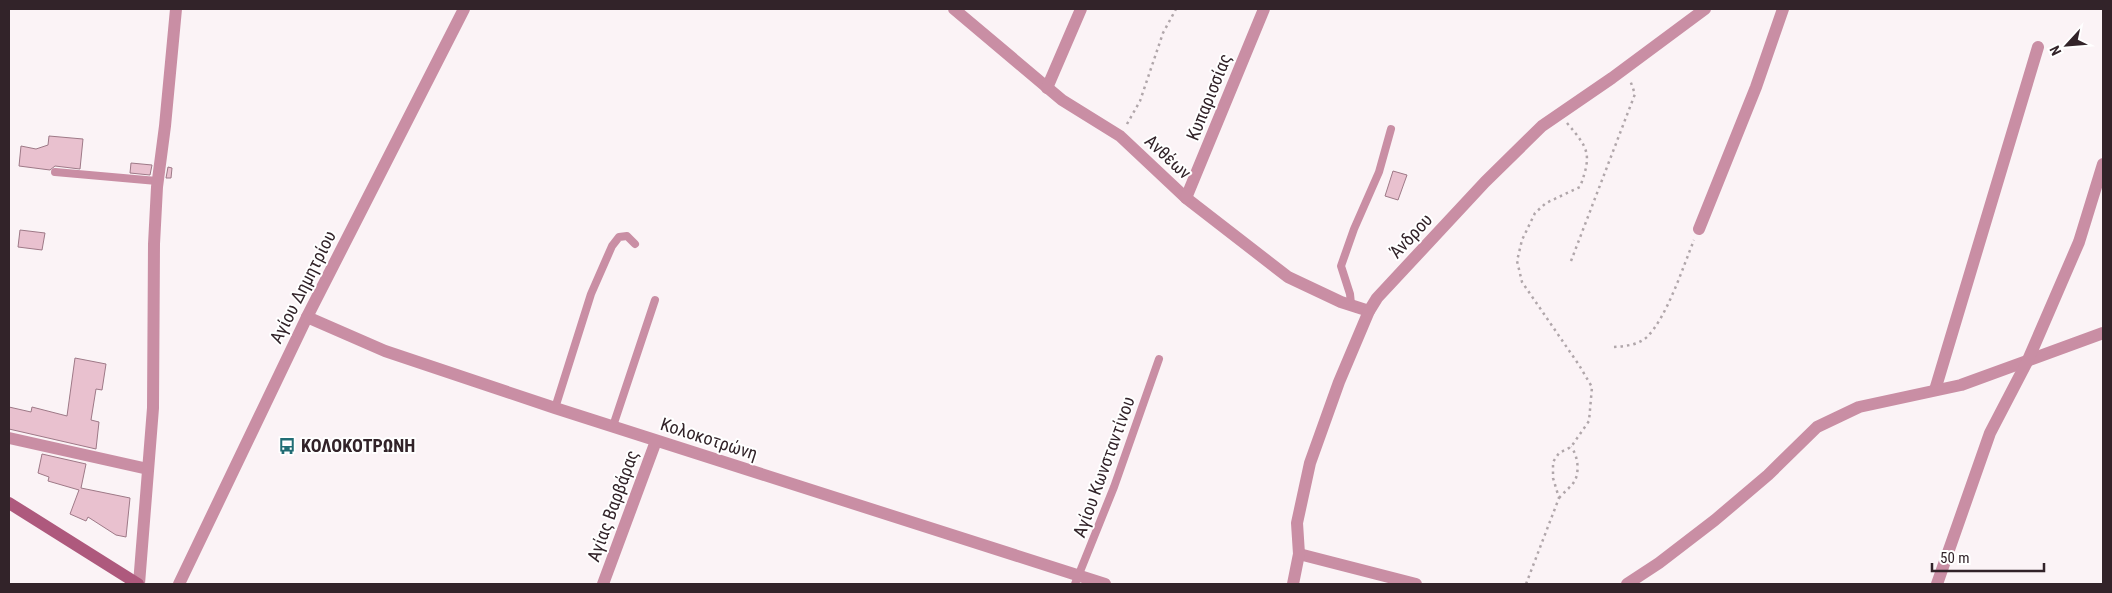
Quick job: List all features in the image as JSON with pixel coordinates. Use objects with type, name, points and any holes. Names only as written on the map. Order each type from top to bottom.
[{"type":"main road","points":[[9,503],[121,580],[139,584]]},
{"type":"street","points":[[139,584],[154,408],[154,244],[157,181],[165,126],[176,9]]},
{"type":"street","name":"Αγίου Δημητρίου","points":[[179,584],[307,317],[464,9]]},
{"type":"street","name":"Ανθέων","points":[[954,9],[1062,100],[1120,136],[1186,198],[1288,277],[1341,302],[1369,311]]},
{"type":"street","points":[[1048,88],[1081,9]]},
{"type":"street","name":"Κυπαρισσίας","points":[[1186,198],[1264,9]]},
{"type":"street","name":"Άνδρου","points":[[1293,584],[1299,554],[1297,524],[1310,463],[1339,382],[1369,311],[1377,298],[1485,182],[1542,126],[1626,68],[1704,9]]},
{"type":"street","points":[[1699,230],[1756,87],[1784,9]]},
{"type":"street","points":[[1935,390],[2038,47]]},
{"type":"street","points":[[1937,584],[1990,433],[2028,360],[2079,242],[2103,164]]},
{"type":"street","name":"Κολοκοτρώνη","points":[[307,317],[385,351],[555,408],[1076,580],[1105,584]]},
{"type":"street","points":[[1628,584],[1715,520],[1768,475],[1818,427],[1859,407],[1961,385],[2103,333]]},
{"type":"street","points":[[9,438],[148,469]]},
{"type":"street","name":"Αγίας Βαρβάρας","points":[[603,584],[656,441]]},
{"type":"street","points":[[1299,554],[1416,584]]},
{"type":"lane","points":[[1351,304],[1350,294],[1341,266],[1354,229],[1379,172],[1391,129]]},
{"type":"lane","points":[[55,172],[157,181]]},
{"type":"lane","points":[[555,408],[591,294],[612,246],[619,237],[627,236],[635,244]]},
{"type":"lane","points":[[613,426],[655,300]]},
{"type":"lane","name":"Αγίου Κωνσταντίνου","points":[[1076,580],[1114,487],[1159,358]]},
{"type":"path","points":[[1120,136],[1140,101],[1163,33],[1176,9]]},
{"type":"path","points":[[1571,261],[1635,94],[1626,68]]},
{"type":"path","points":[[1559,115],[1584,144],[1587,167],[1580,187],[1546,203],[1534,213],[1522,240],[1517,261],[1522,282],[1592,387],[1589,421],[1571,447],[1559,453],[1553,462],[1553,478],[1559,498]]},
{"type":"path","points":[[1614,347],[1630,346],[1646,338],[1660,321],[1699,230]]},
{"type":"path","points":[[1526,584],[1559,498],[1574,483],[1577,473],[1577,456],[1571,447]]},
{"type":"building","points":[[49,136],[83,139],[80,169],[55,166],[50,170],[19,166],[21,146],[36,149],[48,145]]},
{"type":"building","points":[[131,163],[152,165],[150,175],[130,173]]},
{"type":"building","points":[[168,167],[172,168],[171,178],[166,178]]},
{"type":"building","points":[[1393,171],[1407,175],[1398,200],[1385,196]]},
{"type":"building","points":[[20,230],[45,233],[42,250],[18,247]]},
{"type":"building","points":[[75,358],[106,364],[102,390],[96,389],[91,420],[99,422],[96,449],[9,429],[9,407],[31,412],[32,407],[67,416]]},
{"type":"building","points":[[42,454],[86,464],[81,488],[130,498],[126,537],[116,535],[88,517],[86,521],[70,514],[79,490],[48,481],[49,477],[38,473]]},
{"type":"place","name":"ΚΟΛΟΚΟΤΡΩΝΗ","points":[[287,446]]}]
